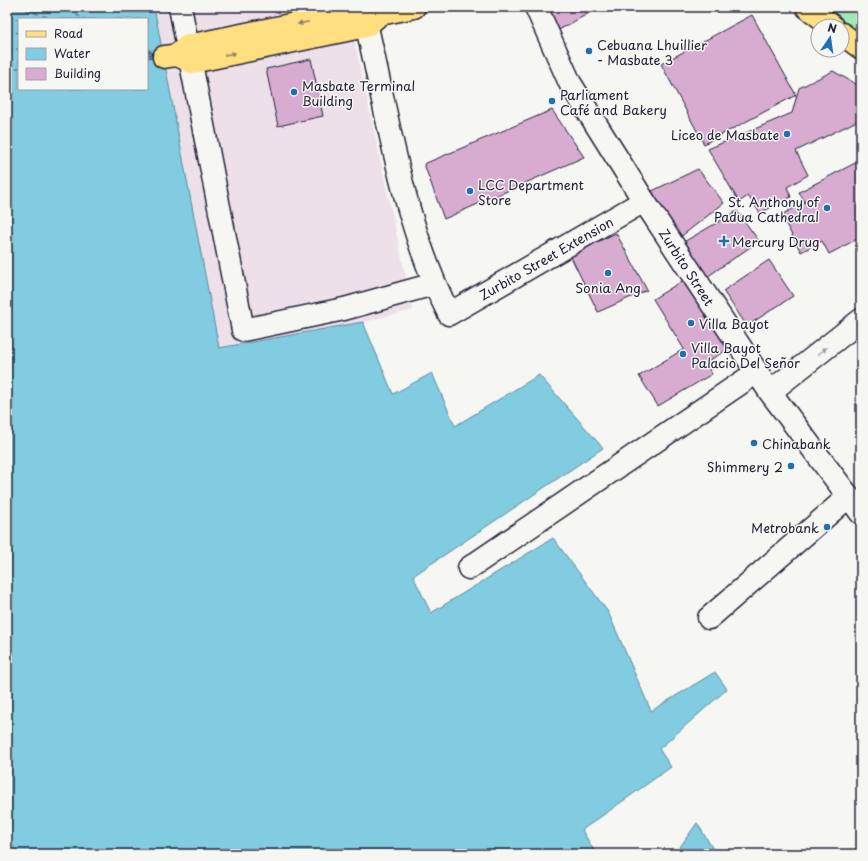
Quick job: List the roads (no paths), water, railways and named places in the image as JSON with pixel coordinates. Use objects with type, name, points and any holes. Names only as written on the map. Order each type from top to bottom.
[{"type":"main road","points":[[180,55],[414,7]]},
{"type":"main road","points":[[807,7],[821,18]]},
{"type":"main road","points":[[850,40],[861,48]]},
{"type":"street","points":[[180,7],[180,55],[244,330],[344,309],[434,284],[408,211],[370,17]]},
{"type":"street","name":"Zurbito Street","points":[[536,7],[570,83],[644,201],[756,372],[854,505]]},
{"type":"street","name":"Zurbito Street Extension","points":[[434,284],[449,314],[644,201]]},
{"type":"street","points":[[770,392],[861,320]]},
{"type":"street","points":[[469,568],[756,372]]},
{"type":"street","points":[[709,618],[854,505]]},
{"type":"water","points":[[7,7],[154,7],[219,348],[363,322],[393,394],[432,373],[455,426],[539,375],[603,448],[413,576],[431,613],[553,538],[608,612],[651,711],[715,672],[727,689],[659,749],[671,767],[582,830],[596,854],[7,854]]},
{"type":"water","points":[[697,823],[716,854],[675,854]]},
{"type":"place","name":"Cebuana Lhuillier - Masbate 3","points":[[589,51]]},
{"type":"place","name":"Masbate Terminal Building","points":[[294,92]]},
{"type":"place","name":"Parliament Café and Bakery","points":[[552,101]]},
{"type":"place","name":"Liceo de Masbate","points":[[787,134]]},
{"type":"place","name":"LCC Department Store","points":[[470,191]]},
{"type":"place","name":"St. Anthony of Padua Cathedral","points":[[827,208]]},
{"type":"place","name":"Mercury Drug","points":[[724,241]]},
{"type":"place","name":"Sonia Ang","points":[[608,273]]},
{"type":"place","name":"Villa Bayot","points":[[691,323]]},
{"type":"place","name":"Villa Bayot Palacio Del Señor","points":[[683,354]]},
{"type":"place","name":"Chinabank","points":[[754,443]]},
{"type":"place","name":"Shimmery 2","points":[[791,466]]},
{"type":"place","name":"Metrobank","points":[[827,527]]}]
